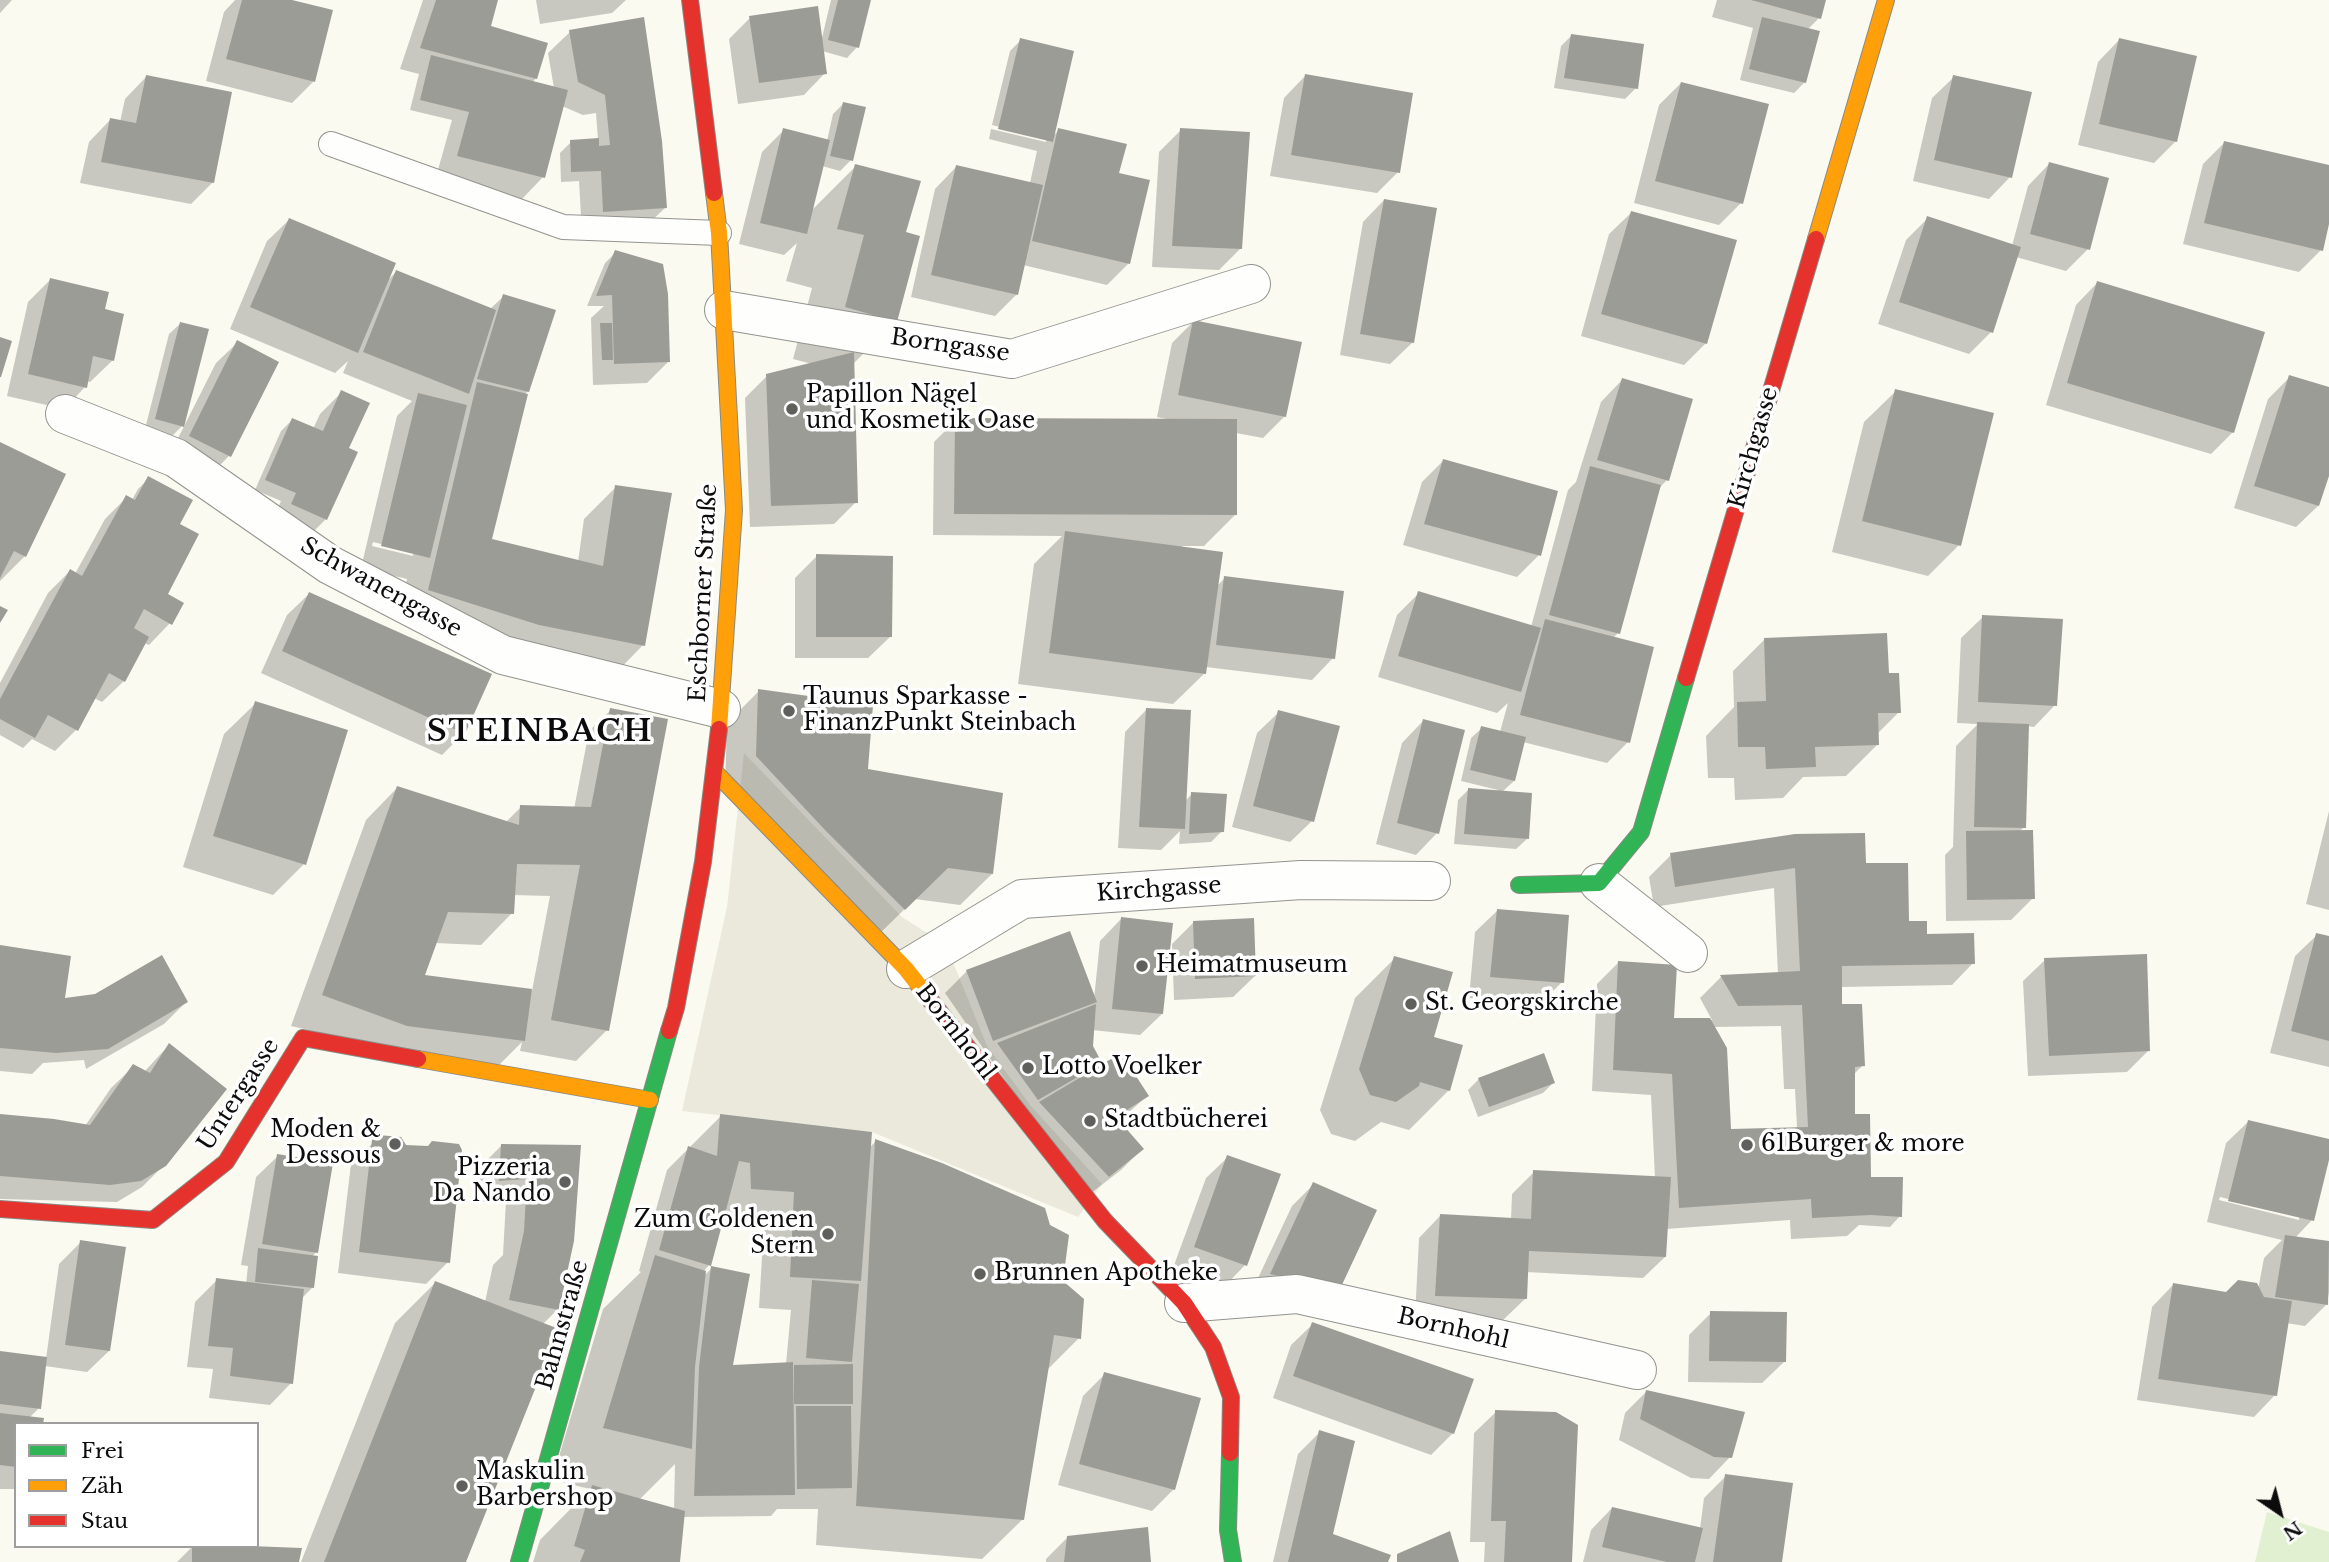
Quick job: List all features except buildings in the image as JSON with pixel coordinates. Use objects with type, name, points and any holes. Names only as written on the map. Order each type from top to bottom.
[{"type":"street","name":"Eschborner Straße","points":[[650,1100],[676,1008],[695,915],[720,709],[734,510],[719,233],[690,0]]},
{"type":"street","name":"Kirchgasse","points":[[1599,883],[1642,832],[1886,0]]},
{"type":"street","name":"Borngasse","points":[[724,310],[1012,359],[1251,284]]},
{"type":"street","name":"Schwanengasse","points":[[65,414],[176,458],[330,565],[503,655],[720,709]]},
{"type":"street","name":"Bornhohl","points":[[714,771],[906,969],[1105,1222],[1184,1303],[1213,1347],[1231,1396],[1228,1530],[1233,1562]]},
{"type":"street","name":"Kirchgasse","points":[[906,969],[1022,899],[1301,880],[1431,881]]},
{"type":"street","points":[[1519,885],[1599,883],[1688,953]]},
{"type":"street","name":"Untergasse","points":[[0,1209],[153,1220],[226,1163],[303,1038],[650,1100]]},
{"type":"street","name":"Bahnstraße","points":[[519,1562],[650,1100]]},
{"type":"street","name":"Bornhohl","points":[[1184,1303],[1297,1294],[1637,1370]]},
{"type":"lane","points":[[331,144],[563,227],[719,233]]},
{"type":"green space","points":[[2267,1512],[2329,1532],[2329,1562],[2255,1562]]},
{"type":"shaded area","points":[[744,753],[902,917],[946,945],[987,1046],[1031,1106],[1102,1184],[1078,1217],[872,1132],[682,1111],[727,907]]},
{"type":"traffic: fast","points":[[1519,885],[1599,883],[1641,832],[1686,678]]},
{"type":"traffic: fast","points":[[519,1562],[669,1031]]},
{"type":"traffic: fast","points":[[1230,1453],[1228,1530],[1233,1562]]},
{"type":"traffic: slow","points":[[1816,239],[1886,0]]},
{"type":"traffic: slow","points":[[714,193],[719,233],[734,510],[719,729]]},
{"type":"traffic: slow","points":[[714,771],[906,969],[931,1001]]},
{"type":"traffic: slow","points":[[418,1059],[650,1100]]},
{"type":"traffic: jam","points":[[690,0],[714,193]]},
{"type":"traffic: jam","points":[[1686,678],[1816,239]]},
{"type":"traffic: jam","points":[[669,1031],[676,1008],[703,862],[719,729]]},
{"type":"traffic: jam","points":[[931,1001],[1105,1221],[1184,1303],[1213,1347],[1231,1397],[1230,1453]]},
{"type":"traffic: jam","points":[[0,1209],[153,1220],[226,1162],[303,1038],[418,1059]]},
{"type":"place","name":"Papillon Nägel und Kosmetik Oase","points":[[792,409]]},
{"type":"place","name":"Taunus Sparkasse - FinanzPunkt Steinbach","points":[[789,711]]},
{"type":"place","name":"Heimatmuseum","points":[[1142,966]]},
{"type":"place","name":"St. Georgskirche","points":[[1411,1004]]},
{"type":"place","name":"Lotto Voelker","points":[[1028,1068]]},
{"type":"place","name":"Stadtbücherei","points":[[1090,1121]]},
{"type":"place","name":"Moden & Dessous","points":[[395,1144]]},
{"type":"place","name":"61Burger & more","points":[[1747,1145]]},
{"type":"place","name":"Pizzeria Da Nando","points":[[565,1182]]},
{"type":"place","name":"Zum Goldenen Stern","points":[[828,1234]]},
{"type":"place","name":"Brunnen Apotheke","points":[[980,1274]]},
{"type":"place","name":"Maskulin Barbershop","points":[[462,1486]]},
{"type":"district","name":"STEINBACH","points":[[540,733]]}]
